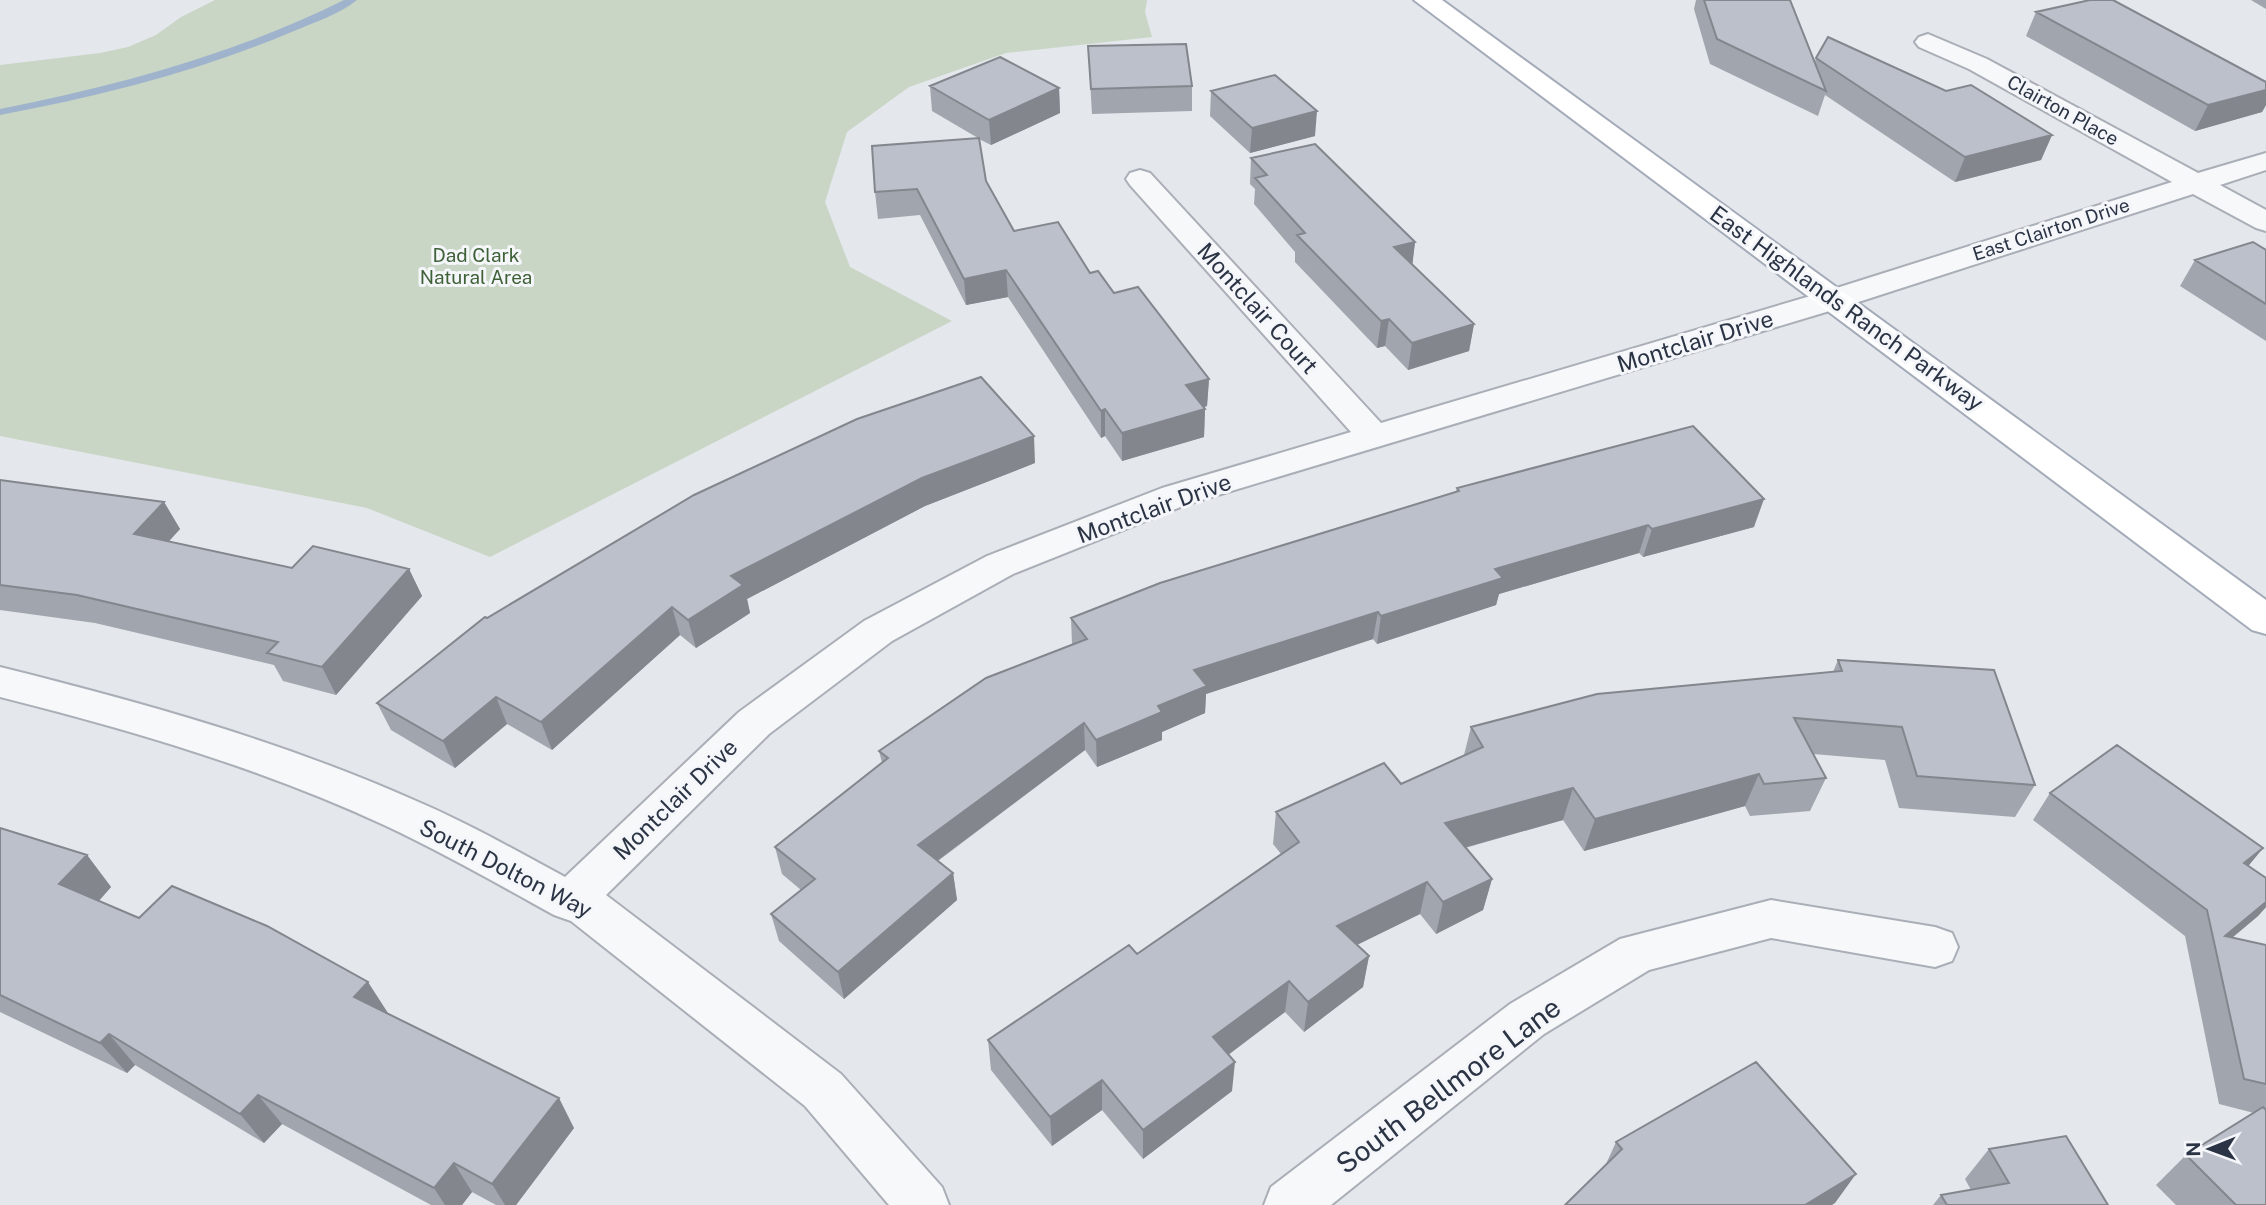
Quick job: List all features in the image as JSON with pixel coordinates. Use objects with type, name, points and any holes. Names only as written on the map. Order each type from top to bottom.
[{"type":"main road","name":"East Highlands Ranch Parkway","points":[[1426,0],[1835,299],[2266,620]]},
{"type":"street","name":"Clairton Place","points":[[1928,42],[1978,64],[2266,222]]},
{"type":"street","name":"East Clairton Drive","points":[[1835,299],[2266,161]]},
{"type":"street","name":"Montclair Court","points":[[1140,179],[1376,438]]},
{"type":"street","name":"Montclair Drive","points":[[570,901],[754,723],[878,631],[1000,565],[1175,496],[1835,299]]},
{"type":"street","name":"South Dolton Way","points":[[0,682],[74,700],[246,752],[400,813],[570,901],[587,907],[823,1090],[923,1205]]},
{"type":"street","name":"South Bellmore Lane","points":[[1290,1205],[1527,1019],[1637,953],[1771,919],[1935,947]]},
{"type":"green space","name":"Dad Clark Natural Area","points":[[215,0],[1147,0],[1145,12],[1152,37],[1006,53],[909,87],[847,132],[825,202],[850,267],[952,321],[490,557],[367,508],[0,436],[0,65],[128,47],[156,35],[181,17]]},
{"type":"building","points":[[1704,0],[1790,0],[1826,91],[1717,39]]},
{"type":"building","points":[[2090,0],[2113,0],[2266,82],[2266,90],[2208,105],[2036,12]]},
{"type":"building","points":[[1828,37],[1946,91],[1971,85],[2052,135],[1965,157],[1816,58]]},
{"type":"building","points":[[1186,44],[1192,86],[1091,89],[1088,46]]},
{"type":"building","points":[[1000,57],[1059,88],[989,120],[930,86]]},
{"type":"building","points":[[1275,75],[1317,111],[1252,128],[1211,91]]},
{"type":"building","points":[[979,138],[986,181],[1014,231],[1058,222],[1090,273],[1098,271],[1114,293],[1138,287],[1209,379],[1186,385],[1205,409],[1122,433],[1105,409],[1101,411],[1006,270],[964,279],[917,189],[875,192],[872,146]]},
{"type":"building","points":[[1315,144],[1415,242],[1394,247],[1474,324],[1412,343],[1389,319],[1381,321],[1297,235],[1305,233],[1255,178],[1267,175],[1251,158]]},
{"type":"building","points":[[2253,242],[2266,250],[2266,304],[2195,260]]},
{"type":"building","points":[[981,377],[1034,436],[922,478],[731,576],[743,585],[688,620],[672,607],[541,722],[496,697],[443,741],[377,703],[485,617],[694,495],[857,419]]},
{"type":"building","points":[[1693,426],[1764,499],[1652,529],[1648,525],[1495,569],[1503,578],[1381,616],[1378,612],[1194,670],[1207,686],[1158,706],[1162,712],[1096,740],[1084,723],[918,845],[953,873],[838,972],[771,914],[815,879],[775,847],[888,758],[879,751],[986,678],[1087,639],[1071,618],[1160,583],[1459,491],[1457,488]]},
{"type":"building","points":[[0,480],[164,502],[134,534],[292,568],[313,546],[409,569],[322,667],[267,653],[278,642],[77,595],[0,585]]},
{"type":"building","points":[[1838,660],[1994,670],[2035,785],[1917,776],[1902,727],[1794,718],[1826,778],[1764,784],[1759,774],[1595,819],[1573,788],[1445,823],[1492,879],[1443,902],[1427,882],[1337,926],[1369,956],[1308,1002],[1289,981],[1213,1037],[1235,1062],[1143,1130],[1102,1080],[1050,1117],[988,1040],[1129,945],[1137,954],[1299,842],[1276,812],[1384,763],[1401,784],[1483,747],[1471,727],[1597,694],[1842,671]]},
{"type":"building","points":[[2117,745],[2263,848],[2244,863],[2266,878],[2266,902],[2225,936],[2266,945],[2266,1084],[2244,1079],[2207,910],[2050,793]]},
{"type":"building","points":[[0,828],[87,855],[59,884],[139,918],[172,886],[267,926],[368,982],[354,997],[559,1098],[492,1184],[454,1163],[434,1188],[258,1095],[240,1114],[109,1034],[100,1043],[0,995]]},
{"type":"building","points":[[1756,1062],[1856,1174],[1805,1205],[1565,1205],[1622,1149],[1616,1142]]},
{"type":"building","points":[[2263,1107],[2266,1110],[2266,1205],[2236,1205],[2186,1155]]},
{"type":"building","points":[[2066,1136],[2108,1205],[1947,1205],[1941,1195],[2009,1183],[1989,1149]]},
{"type":"waterway","points":[[0,112],[136,82],[225,55],[352,0]]}]
